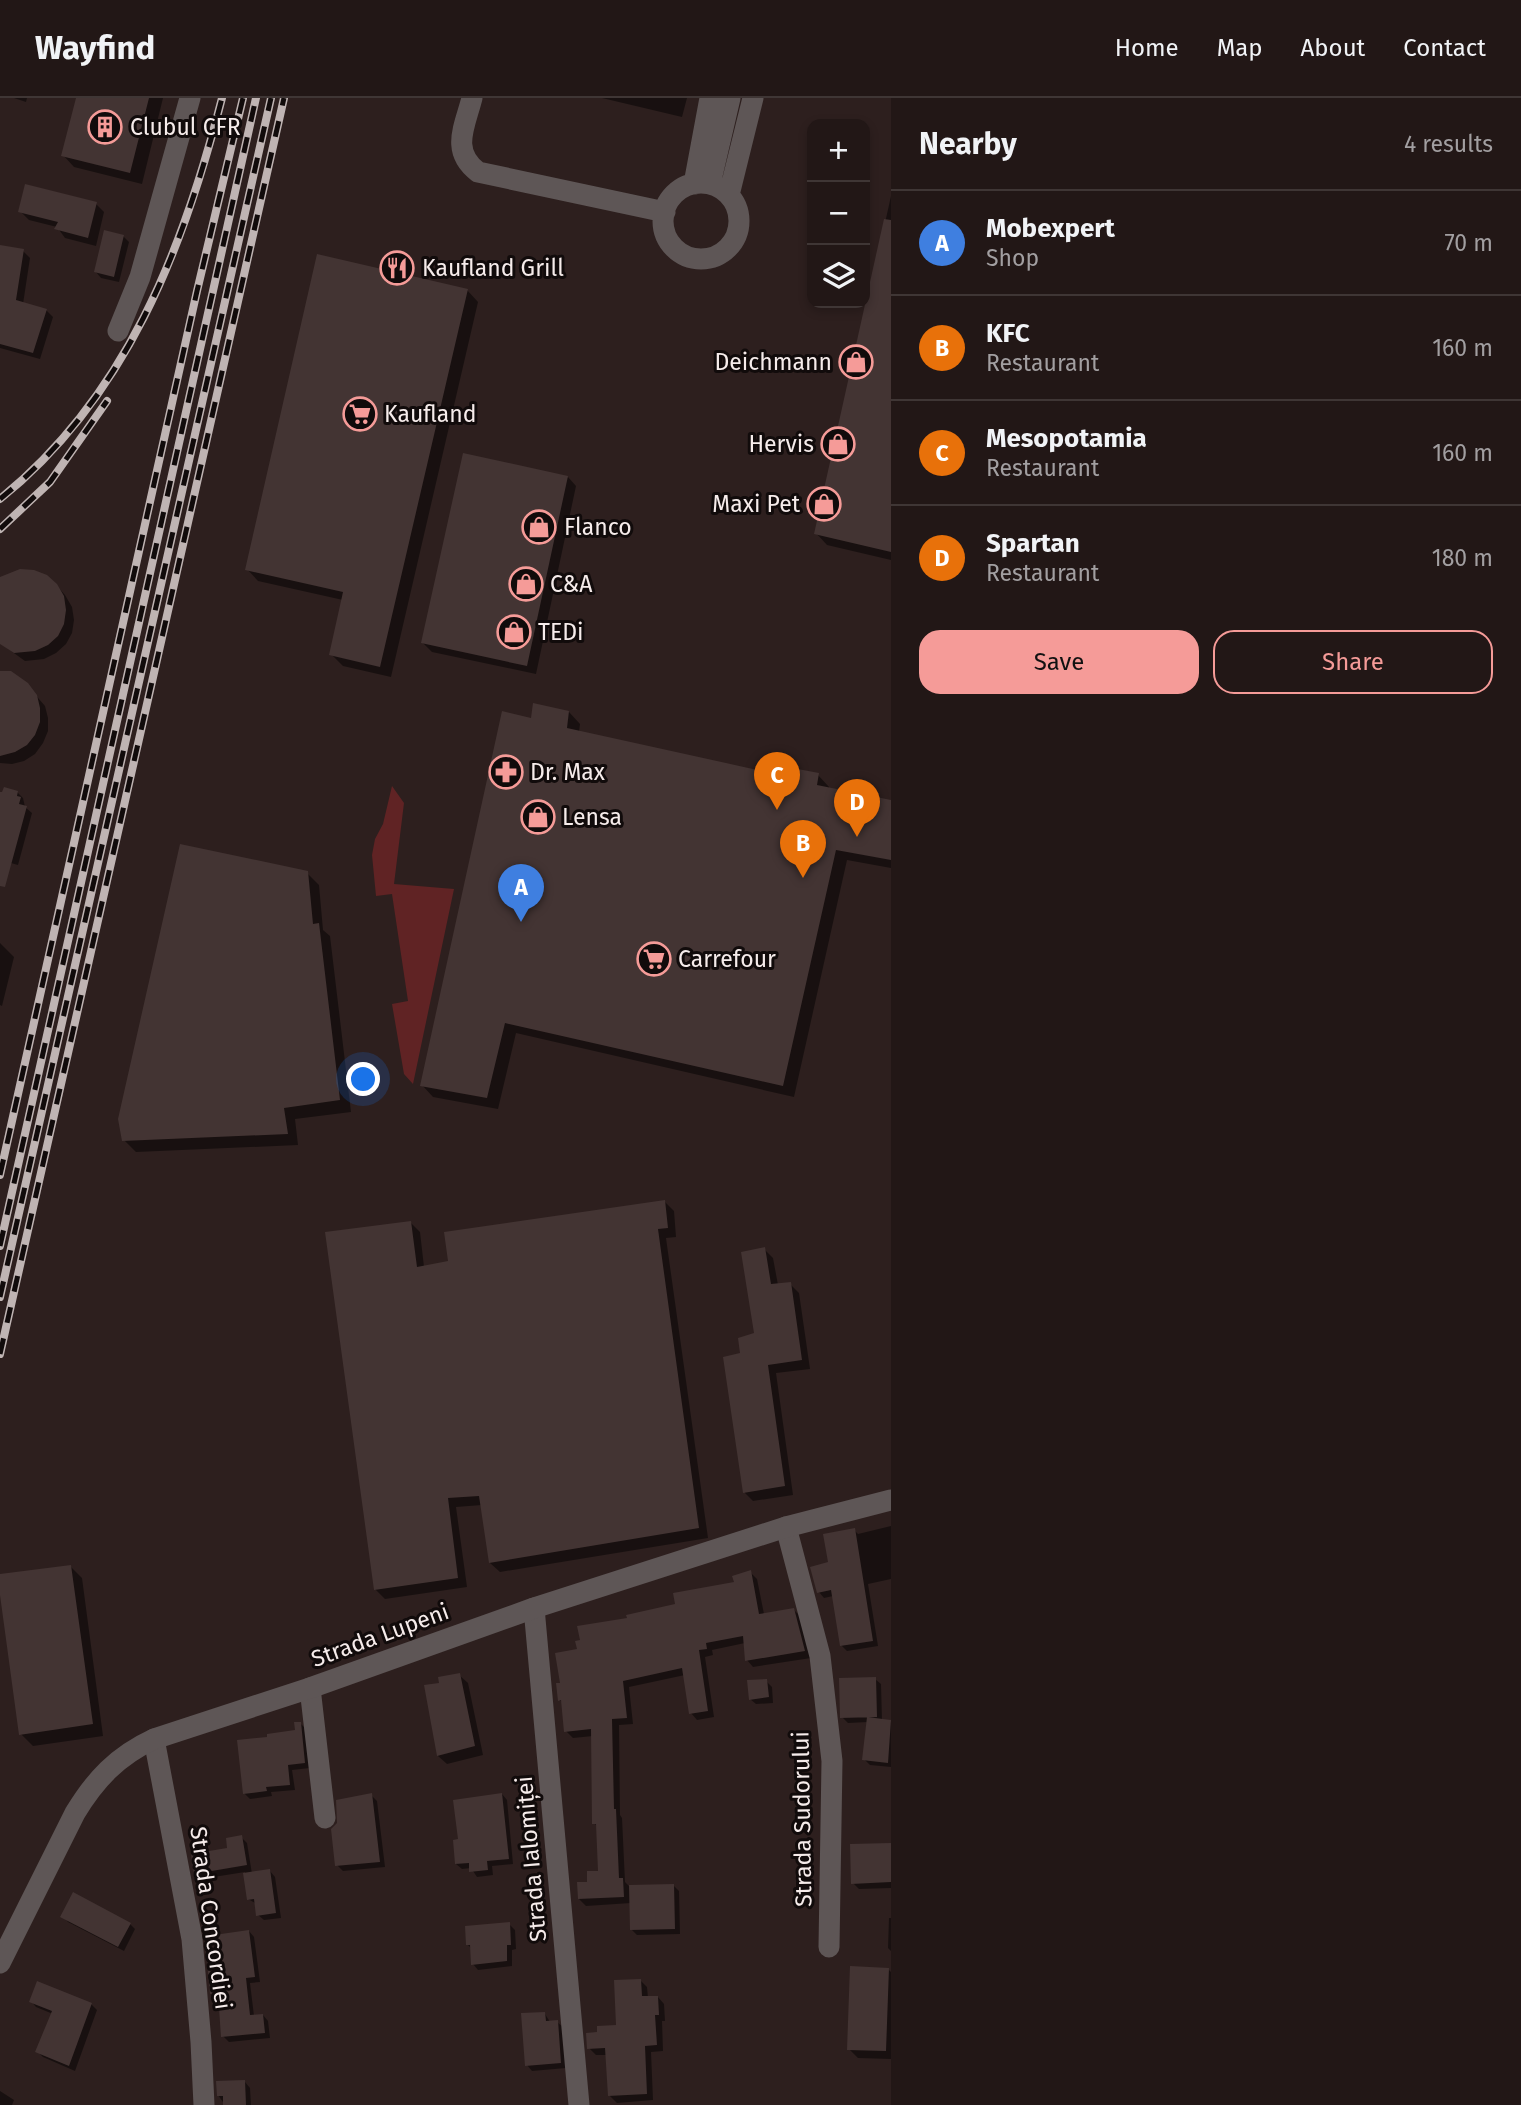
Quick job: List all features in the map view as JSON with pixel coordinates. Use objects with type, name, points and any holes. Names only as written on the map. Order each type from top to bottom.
[{"type":"street","points":[[118,331],[141,277],[190,98]]},
{"type":"street","points":[[472,98],[461,149],[467,162],[478,172],[665,212]]},
{"type":"street","points":[[729,195],[702,184],[686,187],[672,197],[665,212],[666,236],[676,249],[691,257],[713,257],[732,243],[738,228],[738,213],[729,195],[752,98]]},
{"type":"street","points":[[702,184],[723,100]]},
{"type":"street","name":"Strada Lupeni","points":[[0,1964],[88,1791],[117,1760],[133,1748],[534,1608],[786,1527],[891,1500]]},
{"type":"street","name":"Strada Sudorului","points":[[786,1527],[820,1656],[832,1761],[829,1947]]},
{"type":"street","name":"Strada Ialomiței","points":[[534,1608],[579,2105]]},
{"type":"street","points":[[310,1688],[325,1818]]},
{"type":"street","name":"Strada Concordiei","points":[[153,1739],[192,1939],[204,2105]]},
{"type":"shaded area","points":[[392,786],[404,803],[394,884],[454,889],[413,1084],[404,1074],[392,1004],[408,1001],[392,894],[376,896],[372,855]]},
{"type":"building","name":"Clubul CFR","points":[[76,98],[149,98],[130,173],[61,156]]},
{"type":"building","points":[[25,184],[97,202],[88,238],[54,229],[58,222],[18,212]]},
{"type":"building","points":[[884,219],[891,220],[891,552],[814,534],[864,308],[870,308],[870,282]]},
{"type":"building","points":[[104,230],[124,235],[114,277],[94,272]]},
{"type":"building","points":[[0,245],[24,249],[16,300],[47,309],[33,353],[0,344]]},
{"type":"building","name":"Kaufland","points":[[317,254],[468,289],[380,667],[329,655],[343,592],[245,570]]},
{"type":"building","points":[[463,453],[568,476],[527,666],[421,643]]},
{"type":"building","points":[[20,569],[47,575],[57,584],[64,596],[66,610],[64,624],[58,636],[48,645],[35,651],[14,653],[0,644],[0,577]]},
{"type":"building","points":[[0,671],[11,671],[28,683],[37,695],[40,722],[27,745],[0,756]]},
{"type":"building","points":[[533,703],[569,711],[567,728],[785,776],[787,767],[819,773],[817,785],[891,800],[891,860],[836,850],[783,1086],[505,1023],[487,1098],[420,1086],[502,711],[531,718]]},
{"type":"building","points":[[4,787],[18,791],[17,796],[21,797],[19,804],[27,806],[5,887],[0,886],[0,792]]},
{"type":"building","points":[[180,844],[308,871],[313,924],[319,923],[340,1100],[284,1108],[288,1134],[122,1141],[118,1119]]},
{"type":"building","points":[[665,1200],[668,1228],[658,1229],[699,1528],[489,1563],[479,1496],[448,1498],[458,1578],[374,1590],[325,1232],[411,1221],[417,1267],[448,1261],[444,1232]]},
{"type":"building","points":[[765,1247],[771,1284],[791,1282],[802,1360],[768,1365],[785,1486],[743,1493],[723,1357],[740,1353],[738,1338],[754,1333],[741,1252]]},
{"type":"building","points":[[855,1528],[873,1641],[840,1646],[831,1590],[817,1593],[810,1567],[828,1562],[823,1534]]},
{"type":"building","points":[[71,1565],[93,1724],[19,1735],[0,1595],[0,1574]]},
{"type":"building","points":[[751,1570],[759,1614],[794,1608],[805,1651],[745,1661],[743,1636],[706,1643],[707,1649],[699,1650],[708,1711],[689,1714],[682,1668],[623,1681],[627,1718],[612,1719],[614,1809],[619,1878],[623,1878],[624,1897],[578,1899],[577,1882],[587,1882],[587,1871],[598,1871],[596,1824],[592,1824],[591,1729],[564,1732],[561,1700],[558,1701],[556,1683],[560,1683],[555,1653],[577,1649],[575,1641],[580,1640],[577,1626],[627,1618],[626,1615],[675,1604],[673,1593],[734,1582],[732,1576]]},
{"type":"building","points":[[460,1673],[475,1746],[437,1756],[424,1685],[439,1683],[438,1677]]},
{"type":"building","points":[[876,1677],[877,1717],[840,1718],[839,1678]]},
{"type":"building","points":[[767,1679],[769,1697],[749,1700],[747,1680]]},
{"type":"building","points":[[867,1717],[891,1720],[888,1763],[862,1760]]},
{"type":"building","points":[[294,1722],[301,1722],[305,1763],[288,1765],[290,1785],[266,1787],[267,1791],[243,1794],[237,1740],[267,1737],[267,1734],[295,1730]]},
{"type":"building","points":[[372,1793],[380,1862],[335,1866],[331,1829],[337,1823],[336,1800]]},
{"type":"building","points":[[502,1793],[509,1859],[487,1861],[488,1870],[469,1872],[469,1863],[455,1864],[453,1840],[458,1839],[453,1800]]},
{"type":"building","points":[[242,1835],[247,1865],[194,1874],[191,1854],[227,1848],[226,1838]]},
{"type":"building","points":[[891,1843],[891,1882],[851,1884],[850,1844]]},
{"type":"building","points":[[270,1869],[276,1913],[256,1916],[254,1899],[247,1900],[243,1873]]},
{"type":"building","points":[[674,1884],[675,1929],[630,1930],[629,1885]]},
{"type":"building","points":[[73,1892],[131,1923],[118,1947],[60,1917]]},
{"type":"building","points":[[510,1922],[511,1945],[507,1945],[507,1961],[471,1965],[465,1926]]},
{"type":"building","points":[[249,1930],[255,1977],[246,1978],[250,2015],[263,2014],[265,2033],[221,2037],[218,1993],[210,1994],[208,1971],[219,1970],[214,1935]]},
{"type":"building","points":[[850,1966],[889,1968],[886,2051],[847,2050]]},
{"type":"building","points":[[641,1979],[642,1996],[658,1996],[659,2015],[655,2015],[657,2045],[645,2046],[647,2094],[608,2096],[605,2048],[587,2049],[586,2033],[597,2032],[597,2026],[616,2025],[614,1980]]},
{"type":"building","points":[[37,1981],[92,2003],[69,2066],[35,2052],[52,2011],[29,2002]]},
{"type":"building","points":[[545,2012],[546,2021],[558,2020],[561,2063],[525,2066],[521,2013]]},
{"type":"building","points":[[245,2080],[246,2105],[223,2105],[223,2096],[217,2096],[216,2081]]},
{"type":"railway","points":[[0,499],[44,459],[82,415],[115,368],[144,318],[189,211],[222,98]]},
{"type":"railway","points":[[0,1175],[197,291],[243,98]]},
{"type":"railway","points":[[0,1246],[256,98]]},
{"type":"railway","points":[[0,1297],[271,98]]},
{"type":"railway","points":[[0,1354],[284,98]]},
{"type":"railway","points":[[0,529],[50,482],[107,401]]},
{"type":"place","name":"Clubul CFR","points":[[105,127]]},
{"type":"place","name":"Kaufland Grill","points":[[397,268]]},
{"type":"place","name":"Deichmann","points":[[856,362]]},
{"type":"place","name":"Kaufland","points":[[360,414]]},
{"type":"place","name":"Hervis","points":[[838,444]]},
{"type":"place","name":"Maxi Pet","points":[[824,504]]},
{"type":"place","name":"Flanco","points":[[539,527]]},
{"type":"place","name":"C&A","points":[[526,584]]},
{"type":"place","name":"TEDi","points":[[514,632]]},
{"type":"place","name":"Dr. Max","points":[[506,772]]},
{"type":"place","name":"Mesopotamia","points":[[777,810]]},
{"type":"place","name":"Lensa","points":[[538,817]]},
{"type":"place","name":"Spartan","points":[[857,837]]},
{"type":"place","name":"KFC","points":[[803,878]]},
{"type":"place","name":"Mobexpert","points":[[521,922]]},
{"type":"place","name":"Carrefour","points":[[654,959]]}]
